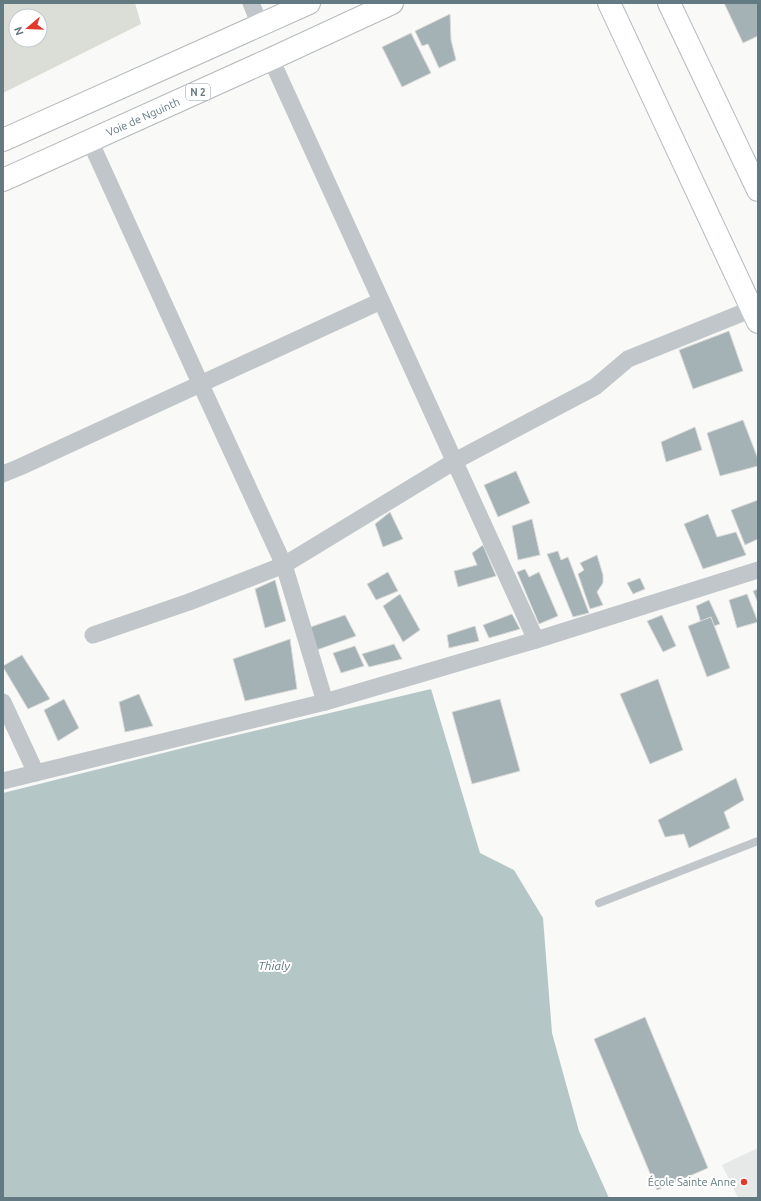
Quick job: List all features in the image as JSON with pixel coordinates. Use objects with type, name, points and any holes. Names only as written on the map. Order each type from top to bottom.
[{"type":"main road","points":[[3,140],[309,3]]},
{"type":"main road","name":"Voie de Nguinth","points":[[3,180],[392,3]]},
{"type":"main road","points":[[609,3],[755,316]]},
{"type":"main road","points":[[669,3],[758,190]]},
{"type":"street","points":[[251,3],[260,25]]},
{"type":"street","points":[[271,59],[536,640]]},
{"type":"street","points":[[90,141],[284,565],[325,702]]},
{"type":"street","points":[[3,474],[201,385],[292,341],[381,301]]},
{"type":"street","points":[[93,636],[189,602],[284,565],[455,461],[595,387],[628,359],[755,316]]},
{"type":"street","points":[[3,781],[325,702],[536,640],[758,570]]},
{"type":"street","points":[[3,702],[36,773]]},
{"type":"lane","points":[[599,903],[758,841]]},
{"type":"shaded area","points":[[3,3],[135,3],[141,24],[3,93]]},
{"type":"shaded area","name":"École Sainte Anne","points":[[758,1148],[758,1198],[738,1198],[722,1165]]},
{"type":"water","name":"Thialy","points":[[431,689],[480,853],[514,870],[543,918],[552,1033],[579,1131],[609,1198],[3,1198],[3,793],[199,744]]},
{"type":"building","points":[[724,3],[758,3],[758,36],[743,43]]},
{"type":"building","points":[[450,14],[451,40],[456,60],[439,68],[428,44],[422,46],[415,31]]},
{"type":"building","points":[[411,33],[431,73],[402,87],[382,47]]},
{"type":"building","points":[[729,331],[743,371],[693,389],[679,350]]},
{"type":"building","points":[[743,420],[758,459],[758,466],[720,476],[707,433]]},
{"type":"building","points":[[695,427],[702,450],[666,462],[661,442]]},
{"type":"building","points":[[516,471],[530,503],[498,517],[484,485]]},
{"type":"building","points":[[758,500],[758,539],[745,545],[731,510]]},
{"type":"building","points":[[390,512],[403,539],[383,547],[375,524]]},
{"type":"building","points":[[708,514],[717,537],[736,532],[746,555],[703,569],[684,524]]},
{"type":"building","points":[[532,519],[540,555],[518,560],[512,526]]},
{"type":"building","points":[[483,545],[496,576],[458,587],[454,571],[477,565],[472,553]]},
{"type":"building","points":[[558,551],[561,560],[568,557],[589,613],[573,617],[547,554]]},
{"type":"building","points":[[597,555],[603,575],[603,583],[597,592],[603,605],[590,609],[578,574],[584,570],[580,563]]},
{"type":"building","points":[[525,569],[529,577],[539,572],[558,616],[539,624],[517,572]]},
{"type":"building","points":[[388,572],[398,591],[376,600],[367,584]]},
{"type":"building","points":[[640,578],[645,589],[633,594],[627,583]]},
{"type":"building","points":[[275,580],[286,621],[265,628],[255,589]]},
{"type":"building","points":[[758,589],[758,603],[753,591]]},
{"type":"building","points":[[400,594],[420,630],[403,642],[383,606]]},
{"type":"building","points":[[747,594],[758,622],[737,628],[729,600]]},
{"type":"building","points":[[709,600],[720,624],[714,626],[711,617],[700,622],[696,606]]},
{"type":"building","points":[[512,614],[520,629],[489,638],[483,625]]},
{"type":"building","points":[[345,615],[356,636],[311,652],[305,629]]},
{"type":"building","points":[[662,615],[676,646],[663,652],[647,621]]},
{"type":"building","points":[[711,617],[730,668],[707,677],[688,626]]},
{"type":"building","points":[[475,626],[479,641],[449,648],[447,635]]},
{"type":"building","points":[[290,639],[297,689],[245,701],[233,659]]},
{"type":"building","points":[[394,644],[402,659],[369,667],[362,654]]},
{"type":"building","points":[[355,646],[364,666],[341,673],[333,653]]},
{"type":"building","points":[[22,655],[50,699],[28,709],[3,667]]},
{"type":"building","points":[[658,679],[683,750],[650,764],[620,694]]},
{"type":"building","points":[[139,694],[153,726],[125,732],[119,702]]},
{"type":"building","points":[[64,699],[79,728],[58,741],[44,710]]},
{"type":"building","points":[[500,699],[520,771],[472,784],[452,712]]},
{"type":"building","points":[[736,778],[744,800],[724,812],[730,828],[689,848],[684,834],[665,837],[658,820]]},
{"type":"building","points":[[645,1017],[708,1168],[657,1190],[594,1039]]},
{"type":"place","name":"École Sainte Anne","points":[[744,1182]]}]
